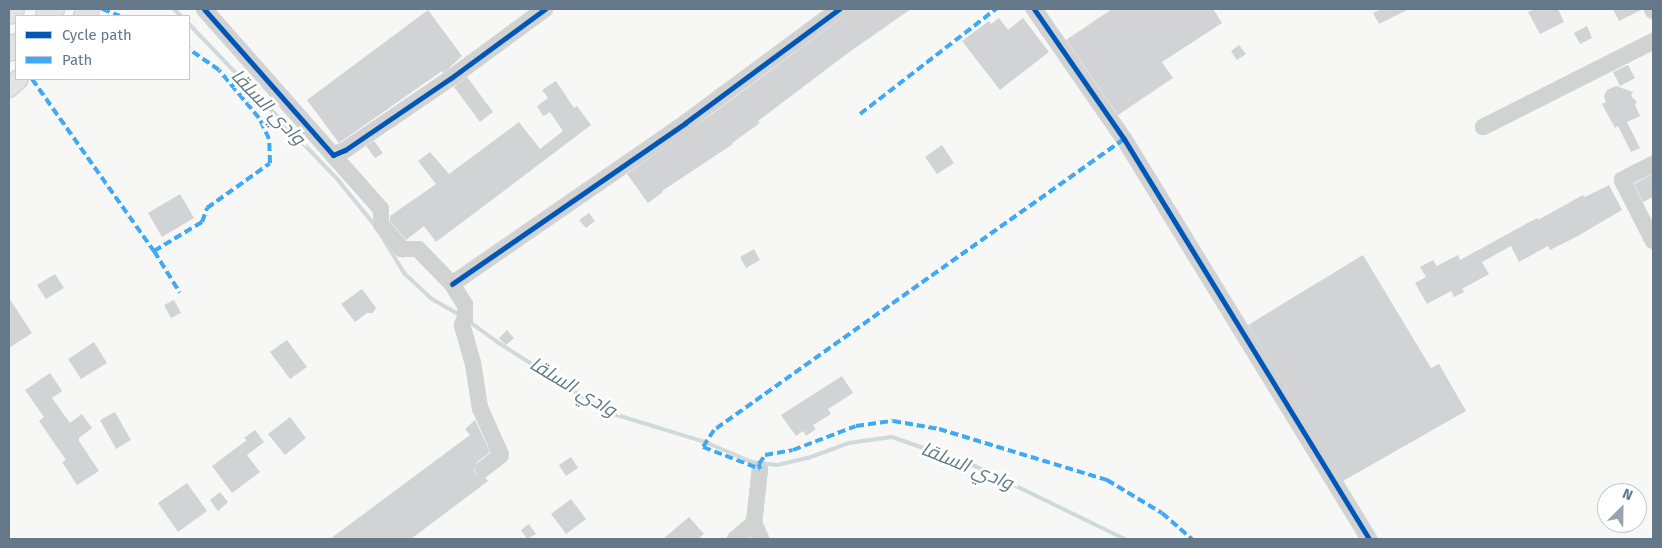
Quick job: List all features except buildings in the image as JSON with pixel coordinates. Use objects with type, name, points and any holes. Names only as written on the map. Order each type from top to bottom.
[{"type":"highway","points":[[9,14],[14,9]]},
{"type":"street","points":[[204,9],[380,209],[381,224],[402,249],[418,248],[452,284],[465,305],[465,318],[462,325],[473,363],[480,408],[502,455],[483,469]]},
{"type":"street","points":[[334,155],[345,150],[451,78],[545,9]]},
{"type":"street","points":[[452,284],[685,123],[839,9]]},
{"type":"street","points":[[1034,9],[1124,139],[1369,539]]},
{"type":"street","points":[[1484,127],[1653,41]]},
{"type":"street","points":[[1653,164],[1622,180],[1653,241]]},
{"type":"street","points":[[760,469],[754,524],[760,539]]},
{"type":"street","points":[[735,539],[754,524]]},
{"type":"waterway","name":"وادي السلقا","points":[[174,9],[180,15]]},
{"type":"waterway","name":"وادي السلقا","points":[[190,25],[338,180],[377,228],[404,273],[432,299],[462,316]]},
{"type":"waterway","name":"وادي السلقا","points":[[467,320],[499,343],[607,412],[705,442],[752,462],[777,465],[808,458],[849,443],[892,437],[975,466],[1125,539]]},
{"type":"marked path","points":[[102,9],[117,15]]},
{"type":"marked path","points":[[860,114],[996,9]]},
{"type":"marked path","points":[[154,251],[202,222],[207,208],[270,163],[269,139],[259,118],[219,70],[190,50]]},
{"type":"marked path","points":[[33,80],[154,251],[180,293]]},
{"type":"marked path","points":[[1124,139],[714,430],[703,447],[760,469],[759,464],[765,455],[793,450],[856,426],[893,421],[939,429],[1107,480],[1162,513],[1192,539]]},
{"type":"cycle path","points":[[204,9],[333,155],[345,150],[451,78],[545,9]]},
{"type":"cycle path","points":[[452,284],[685,123],[839,9]]},
{"type":"cycle path","points":[[1034,9],[1124,139],[1369,539]]}]
